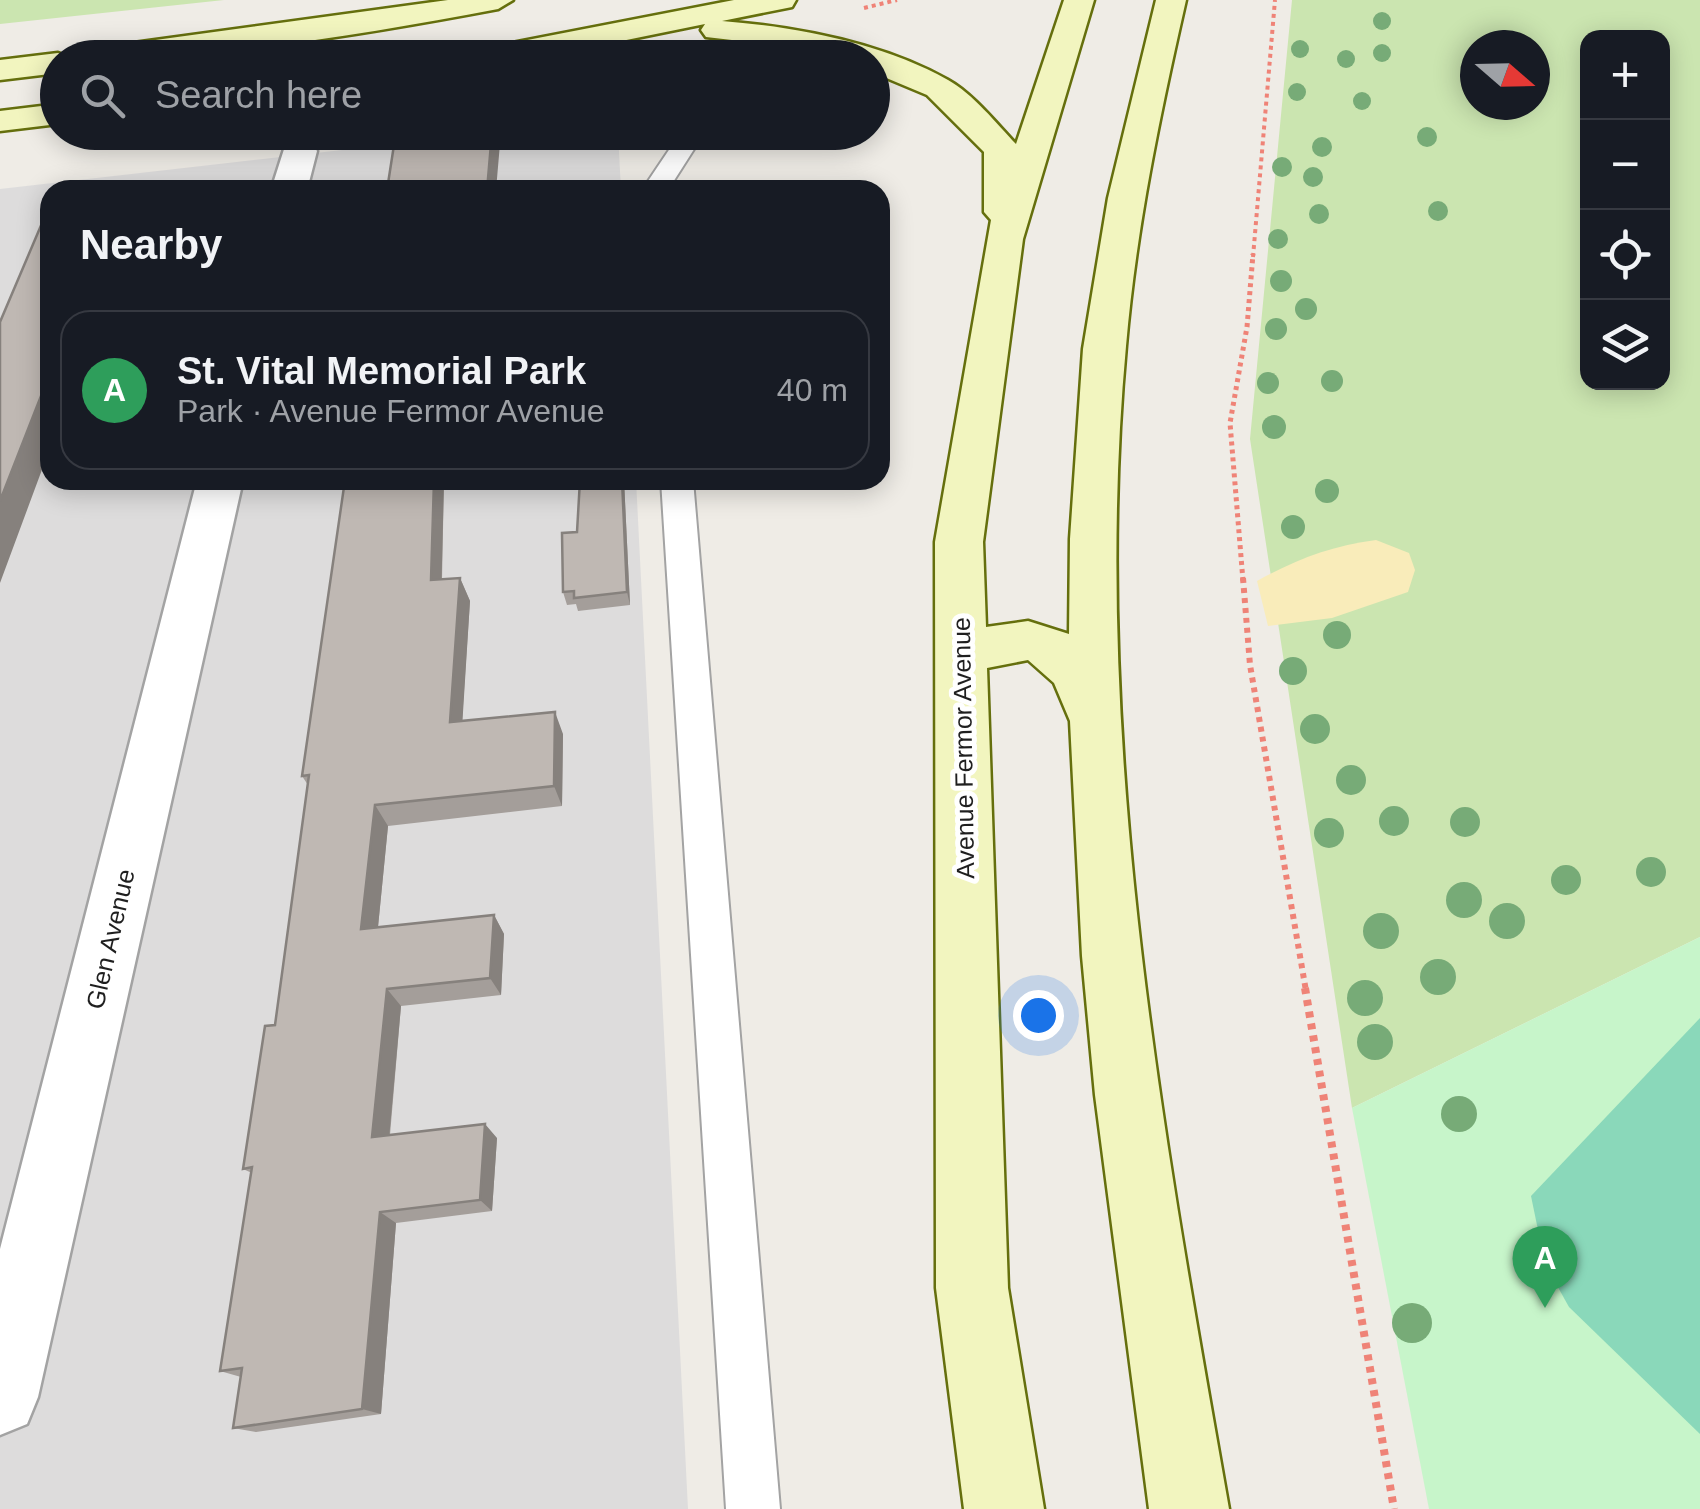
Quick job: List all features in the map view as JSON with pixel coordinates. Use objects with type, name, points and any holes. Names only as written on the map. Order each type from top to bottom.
[{"type":"main road","points":[[238,40],[380,22],[498,0]]},
{"type":"main road","points":[[588,40],[781,0]]},
{"type":"main road","name":"Avenue Fermor Avenue","points":[[1004,1509],[972,1288],[959,542],[1004,238],[1079,0]]},
{"type":"main road","points":[[1171,0],[1116,268],[1100,396],[1094,550],[1094,716],[1110,952],[1150,1269],[1189,1509]]},
{"type":"main road","points":[[634,32],[734,30],[793,40]]},
{"type":"main road","points":[[0,70],[40,64]]},
{"type":"main road","points":[[890,68],[939,88],[1002,150],[1004,238]]},
{"type":"main road","points":[[0,121],[40,116]]},
{"type":"main road","points":[[961,657],[1012,640],[1064,655],[1080,672],[1094,716]]},
{"type":"street","points":[[291,180],[298,151]]},
{"type":"street","name":"Glen Avenue","points":[[0,1397],[218,490]]},
{"type":"lane","points":[[663,180],[682,150]]},
{"type":"lane","points":[[678,490],[753,1509]]},
{"type":"path","points":[[1276,0],[1247,327],[1230,423],[1250,665],[1394,1509]]},
{"type":"shaded area","points":[[343,150],[619,150],[620,180],[79,180]]},
{"type":"shaded area","points":[[40,184],[40,490],[637,490],[688,1509],[0,1509],[0,189]]},
{"type":"green space","points":[[0,0],[224,0],[0,24]]},
{"type":"green space","points":[[1292,0],[1700,0],[1700,937],[1352,1108],[1250,439]]},
{"type":"green space","points":[[1700,937],[1700,1509],[1429,1509],[1352,1108]]},
{"type":"green space","points":[[1700,1018],[1700,1434],[1569,1307],[1545,1264],[1531,1196]]},
{"type":"sand","points":[[1376,540],[1409,553],[1415,570],[1408,592],[1332,618],[1268,626],[1257,581],[1315,554]]},
{"type":"building","points":[[393,150],[490,150],[488,180],[389,180]]},
{"type":"building","points":[[40,228],[40,399],[0,501],[0,322]]},
{"type":"building","points":[[344,490],[434,490],[431,580],[460,578],[450,722],[555,712],[554,786],[375,805],[361,929],[494,915],[490,978],[387,989],[372,1137],[485,1124],[480,1200],[380,1212],[362,1409],[233,1428],[242,1368],[220,1371],[252,1167],[243,1169],[265,1026],[275,1025],[309,775],[302,776]]},
{"type":"building","points":[[579,490],[622,490],[627,592],[574,598],[574,591],[563,592],[562,533],[577,532]]},
{"type":"place","name":"St. Vital Memorial Park","points":[[1545,1308]]}]
